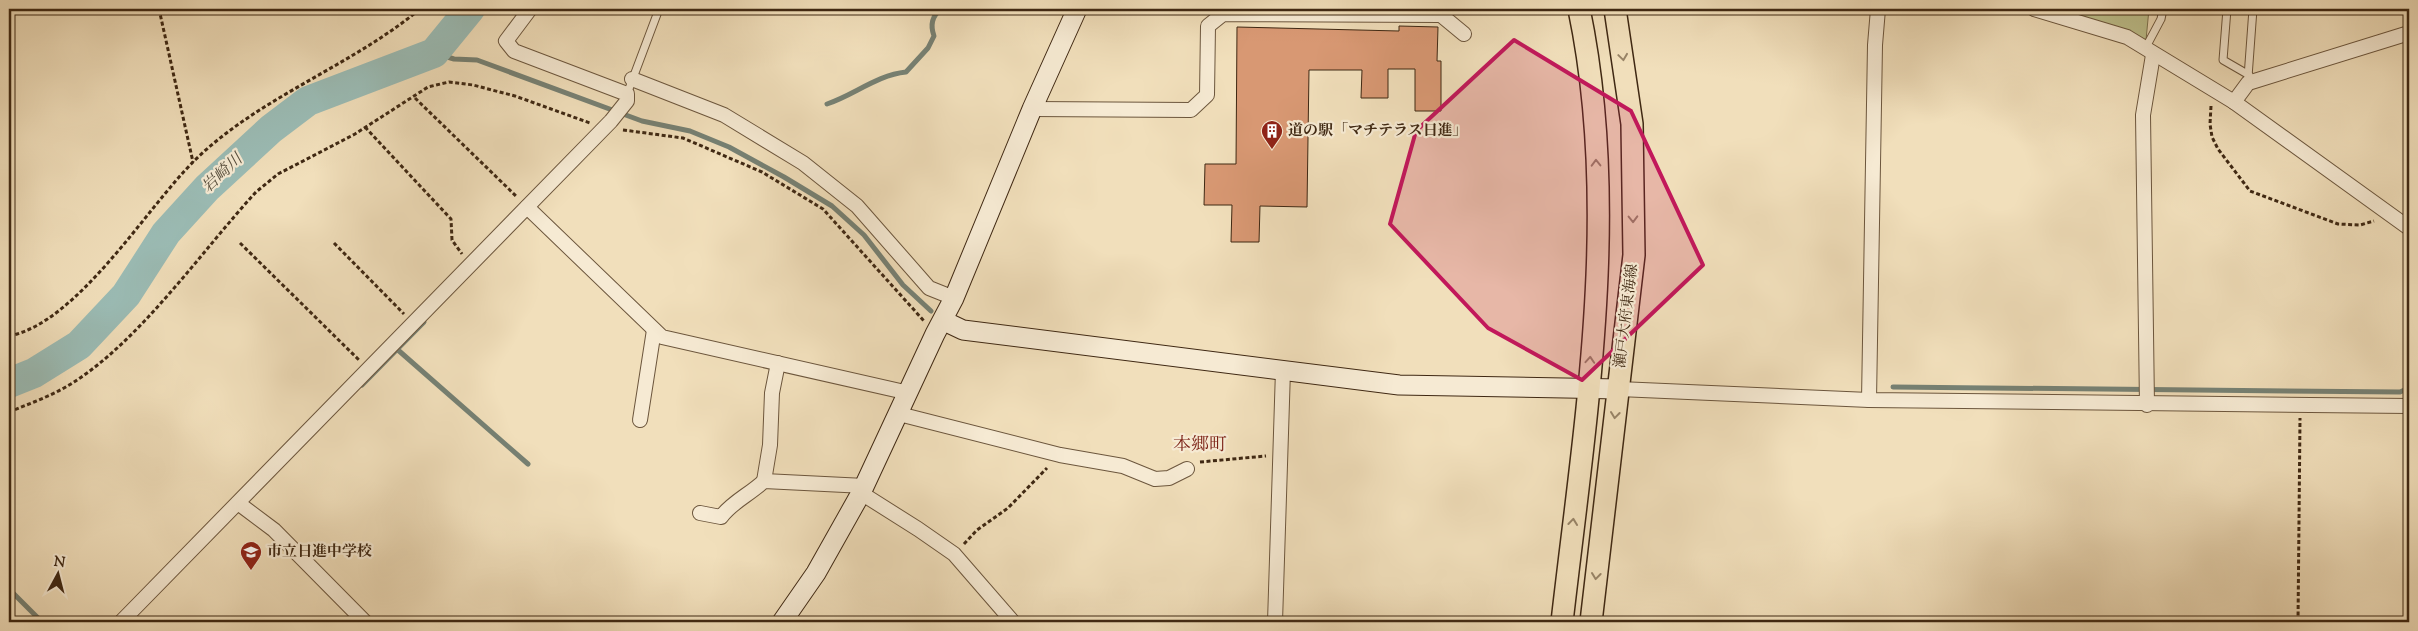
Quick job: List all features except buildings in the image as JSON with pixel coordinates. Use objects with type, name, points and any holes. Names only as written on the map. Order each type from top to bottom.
[{"type":"main road","name":"瀬戸大府東海線","points":[[1562,622],[1588,389],[1598,252],[1596,121],[1579,9]]},
{"type":"main road","name":"瀬戸大府東海線","points":[[1591,622],[1634,255],[1632,124],[1615,9]]},
{"type":"street","points":[[121,622],[607,124],[627,97],[514,51],[506,41],[530,9]]},
{"type":"street","points":[[782,622],[816,573],[863,490],[954,298],[1032,110],[1077,9]]},
{"type":"street","points":[[1869,400],[1875,44],[1878,9]]},
{"type":"street","points":[[2034,9],[2056,12],[2127,37],[2234,102],[2409,228]]},
{"type":"street","points":[[1032,110],[1191,110],[1207,96],[1208,26],[1223,14],[1441,16],[1464,34]]},
{"type":"street","points":[[2234,102],[2248,79],[2409,32]]},
{"type":"street","points":[[2147,405],[2144,115],[2149,52]]},
{"type":"street","points":[[632,79],[724,115],[803,163],[857,206],[929,288],[954,298]]},
{"type":"street","points":[[527,207],[662,337],[909,393]]},
{"type":"street","points":[[939,327],[1399,385],[1618,389],[1869,400],[2147,405],[2409,406]]},
{"type":"street","points":[[640,420],[654,330]]},
{"type":"street","points":[[700,514],[721,517],[732,504],[750,494],[764,481],[770,445],[772,393],[778,363]]},
{"type":"street","points":[[1275,622],[1278,453],[1282,370]]},
{"type":"street","points":[[899,414],[1060,455],[1123,466],[1154,479],[1163,480],[1187,469]]},
{"type":"street","points":[[764,481],[863,490],[954,554],[1013,622]]},
{"type":"street","points":[[238,503],[274,530],[365,622]]},
{"type":"lane","points":[[627,97],[659,9]]},
{"type":"lane","points":[[2149,52],[2163,9]]},
{"type":"lane","points":[[2227,9],[2223,60],[2248,79]]},
{"type":"lane","points":[[2248,79],[2253,9]]},
{"type":"path","points":[[159,9],[194,162]]},
{"type":"path","points":[[9,336],[40,325],[60,311],[86,286],[194,162],[223,136],[253,114],[394,30],[420,9]]},
{"type":"path","points":[[9,412],[43,398],[74,382],[99,363],[142,323],[256,192],[278,174],[355,134],[415,98],[428,87],[449,82],[473,84],[607,124],[683,138],[762,172],[823,209],[939,327]]},
{"type":"path","points":[[2214,90],[2210,124],[2212,137],[2218,149],[2250,191],[2338,224],[2360,225],[2371,223],[2384,210]]},
{"type":"path","points":[[415,98],[527,207]]},
{"type":"path","points":[[355,134],[365,126],[451,218],[452,240],[469,265]]},
{"type":"path","points":[[240,243],[368,370]]},
{"type":"path","points":[[334,243],[413,324]]},
{"type":"path","points":[[2298,622],[2300,406]]},
{"type":"path","points":[[1187,469],[1189,465],[1201,462],[1248,459],[1278,453]]},
{"type":"path","points":[[954,554],[977,530],[1008,508],[1035,479],[1056,462],[1060,455]]},
{"type":"highlighted area","points":[[1514,40],[1631,111],[1703,265],[1582,380],[1488,328],[1390,224],[1416,131]]},
{"type":"green space","points":[[2062,9],[2149,9],[2146,40]]},
{"type":"waterway","name":"岩崎川","points":[[9,383],[34,373],[79,345],[126,295],[166,233],[207,188],[271,129],[308,101],[434,53],[470,9]]},
{"type":"waterway","points":[[827,104],[875,81],[906,72],[928,48],[934,36],[933,21],[941,9]]},
{"type":"waterway","points":[[434,53],[454,59],[477,60],[642,121],[690,131],[729,147],[832,206],[864,235],[903,285],[931,311]]},
{"type":"waterway","points":[[362,385],[424,322]]},
{"type":"waterway","points":[[398,350],[528,464]]},
{"type":"waterway","points":[[1893,387],[2400,392],[2409,388]]},
{"type":"waterway","points":[[9,589],[42,622]]},
{"type":"place","name":"道の駅「マチテラス日進」","points":[[1272,150]]},
{"type":"place","name":"市立日進中学校","points":[[251,571]]},
{"type":"district","name":"本郷町","points":[[1200,446]]}]
